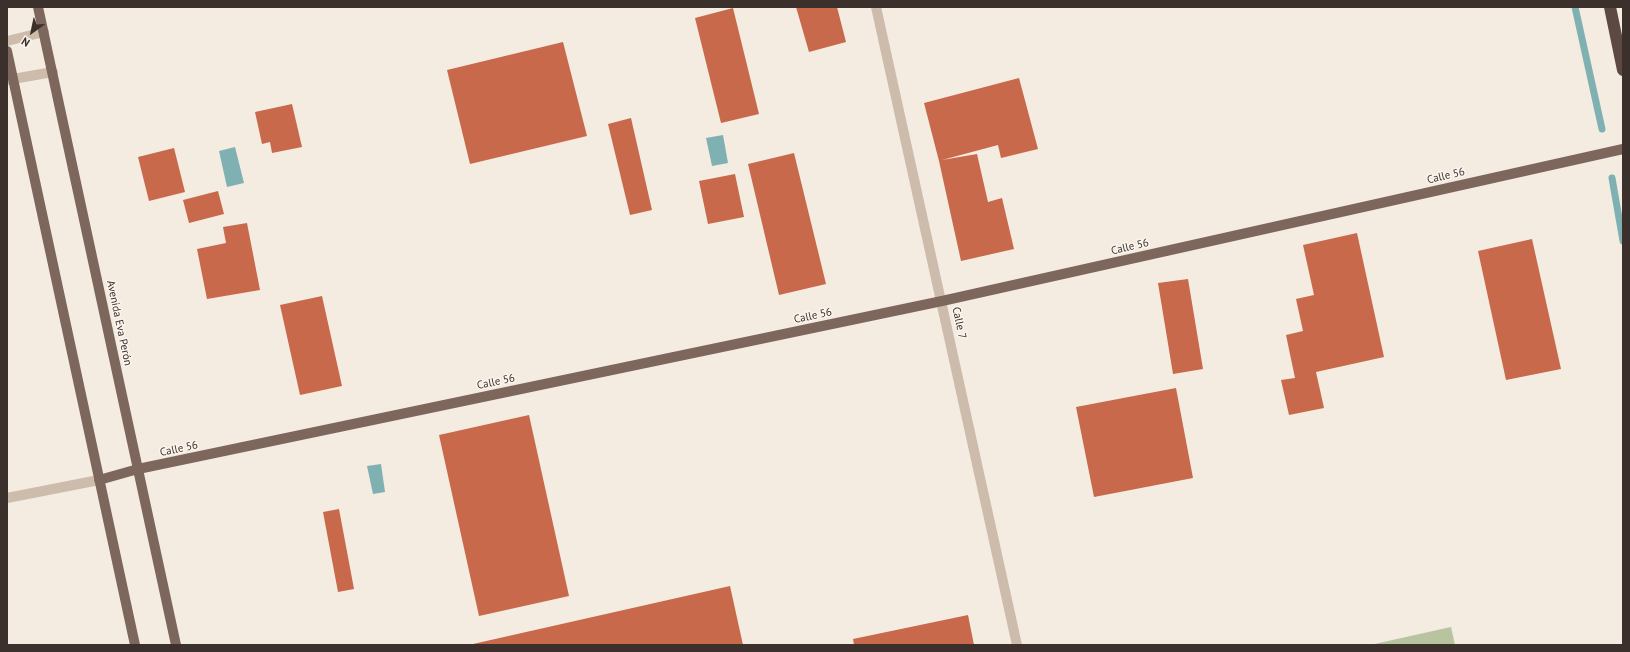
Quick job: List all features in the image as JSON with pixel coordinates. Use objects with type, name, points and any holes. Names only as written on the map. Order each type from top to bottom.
[{"type":"highway","points":[[1610,7],[1623,70]]},
{"type":"main road","name":"Avenida Eva Perón","points":[[38,7],[176,645]]},
{"type":"main road","points":[[7,51],[10,80],[135,645]]},
{"type":"main road","name":"Calle 56","points":[[99,480],[138,469],[942,301],[1623,149]]},
{"type":"street","name":"Calle 7","points":[[876,7],[1017,645]]},
{"type":"street","points":[[7,41],[44,32]]},
{"type":"street","points":[[10,80],[53,72]]},
{"type":"street","name":"Calle 56","points":[[7,498],[99,480]]},
{"type":"green space","points":[[1451,627],[1455,645],[1370,645]]},
{"type":"water","points":[[723,135],[728,163],[712,166],[706,138]]},
{"type":"water","points":[[235,147],[244,183],[227,187],[219,151]]},
{"type":"water","points":[[381,464],[385,492],[373,494],[367,466]]},
{"type":"building","points":[[796,7],[837,7],[846,42],[809,52]]},
{"type":"building","points":[[733,8],[759,114],[721,123],[695,18]]},
{"type":"building","points":[[563,42],[587,136],[470,164],[447,70]]},
{"type":"building","points":[[1019,78],[1038,149],[1001,158],[998,145],[942,160],[977,154],[988,202],[1002,198],[1014,249],[961,261],[939,161],[924,103]]},
{"type":"building","points":[[292,104],[302,147],[272,153],[270,142],[262,144],[255,112]]},
{"type":"building","points":[[631,118],[652,210],[630,215],[608,124]]},
{"type":"building","points":[[174,148],[185,192],[149,201],[138,157]]},
{"type":"building","points":[[794,153],[826,284],[779,295],[748,164]]},
{"type":"building","points":[[735,174],[744,217],[708,224],[699,181]]},
{"type":"building","points":[[218,191],[224,214],[189,223],[183,200]]},
{"type":"building","points":[[247,223],[260,290],[207,299],[197,249],[226,243],[223,227]]},
{"type":"building","points":[[1357,233],[1384,357],[1316,372],[1324,408],[1289,415],[1281,380],[1295,378],[1286,335],[1303,331],[1296,299],[1314,295],[1303,245]]},
{"type":"building","points":[[1532,239],[1561,369],[1506,380],[1478,251]]},
{"type":"building","points":[[1188,279],[1203,369],[1173,374],[1158,283]]},
{"type":"building","points":[[322,296],[342,386],[300,395],[280,305]]},
{"type":"building","points":[[1176,388],[1193,478],[1094,497],[1076,407]]},
{"type":"building","points":[[529,415],[569,596],[479,616],[439,435]]},
{"type":"building","points":[[339,509],[354,589],[338,592],[323,512]]},
{"type":"building","points":[[730,586],[743,645],[473,645],[473,644]]},
{"type":"building","points":[[968,615],[974,645],[854,645],[853,639]]},
{"type":"waterway","points":[[1575,7],[1602,129]]},
{"type":"waterway","points":[[1612,178],[1623,241]]}]
